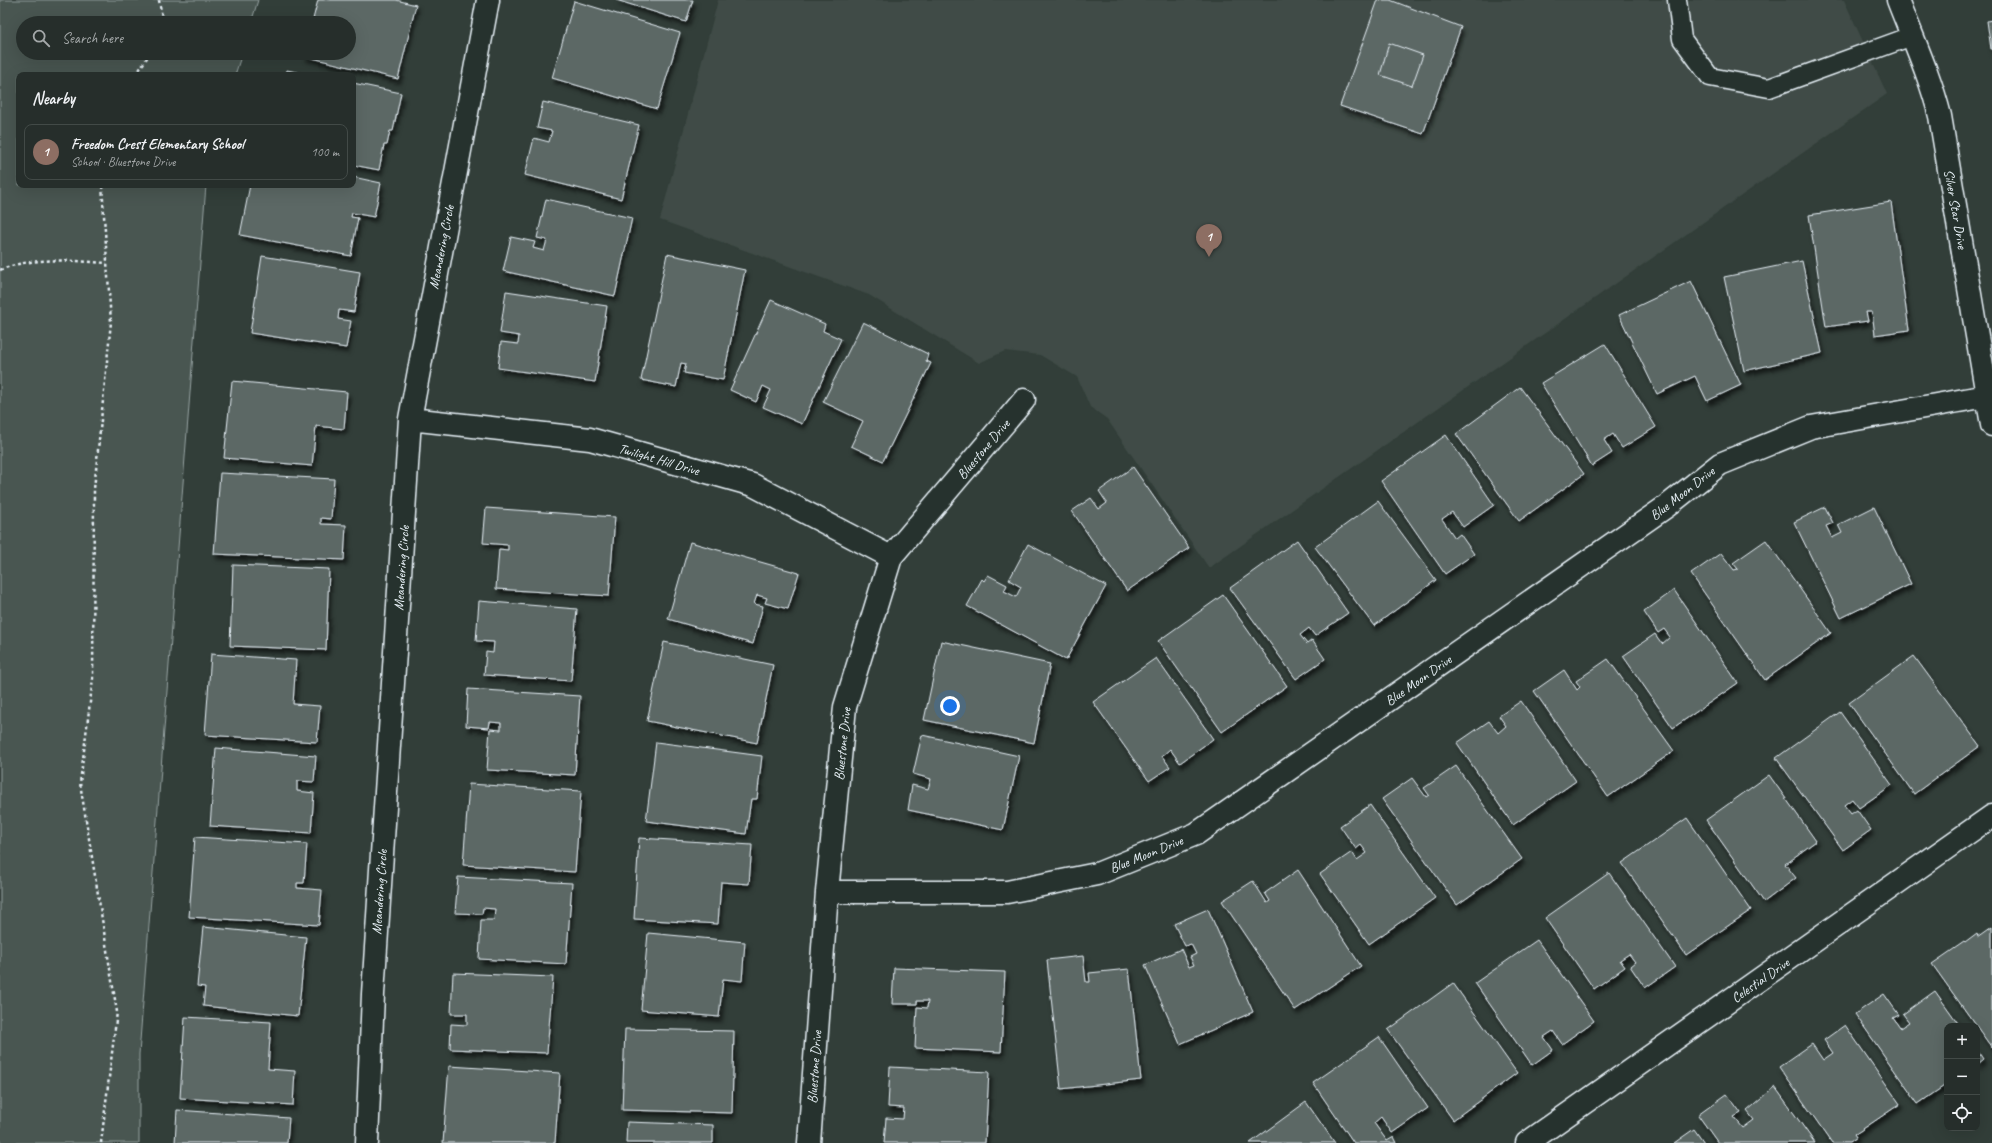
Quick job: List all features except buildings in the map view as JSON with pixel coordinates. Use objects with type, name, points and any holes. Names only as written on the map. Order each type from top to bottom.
[{"type":"street","name":"Meandering Circle","points":[[367,1143],[373,994],[410,419],[488,0]]},
{"type":"street","name":"Silver Star Drive","points":[[1898,0],[1928,77],[1940,116],[1992,424]]},
{"type":"street","name":"Blue Moon Drive","points":[[828,892],[1007,892],[1097,874],[1196,834],[1667,506],[1720,464],[1811,427],[1987,396]]},
{"type":"street","name":"Bluestone Drive","points":[[809,1143],[828,892],[845,707],[891,557],[1024,400]]},
{"type":"street","name":"Twilight Hill Drive","points":[[410,419],[590,439],[753,485],[891,557]]},
{"type":"street","name":"Celestial Drive","points":[[1527,1143],[1992,816]]},
{"type":"lane","points":[[1677,0],[1682,39],[1710,77],[1769,88],[1912,36]]},
{"type":"path","points":[[160,0],[162,16]]},
{"type":"path","points":[[138,72],[146,60]]},
{"type":"path","points":[[101,1143],[117,1012],[80,783],[94,678],[94,489],[111,322],[102,188]]},
{"type":"path","points":[[0,270],[14,264],[22,263],[62,261],[107,263]]},
{"type":"shaded area","points":[[0,0],[258,0],[253,16],[16,16],[16,60],[240,60],[236,72],[16,72],[16,188],[206,188],[139,1054],[139,1143],[0,1143]]},
{"type":"shaded area","points":[[718,0],[1844,0],[1887,94],[1209,568],[1107,419],[1090,407],[1077,377],[1040,355],[1005,351],[979,363],[869,295],[660,220]]},
{"type":"place","name":"Freedom Crest Elementary School","points":[[1209,257]]}]
